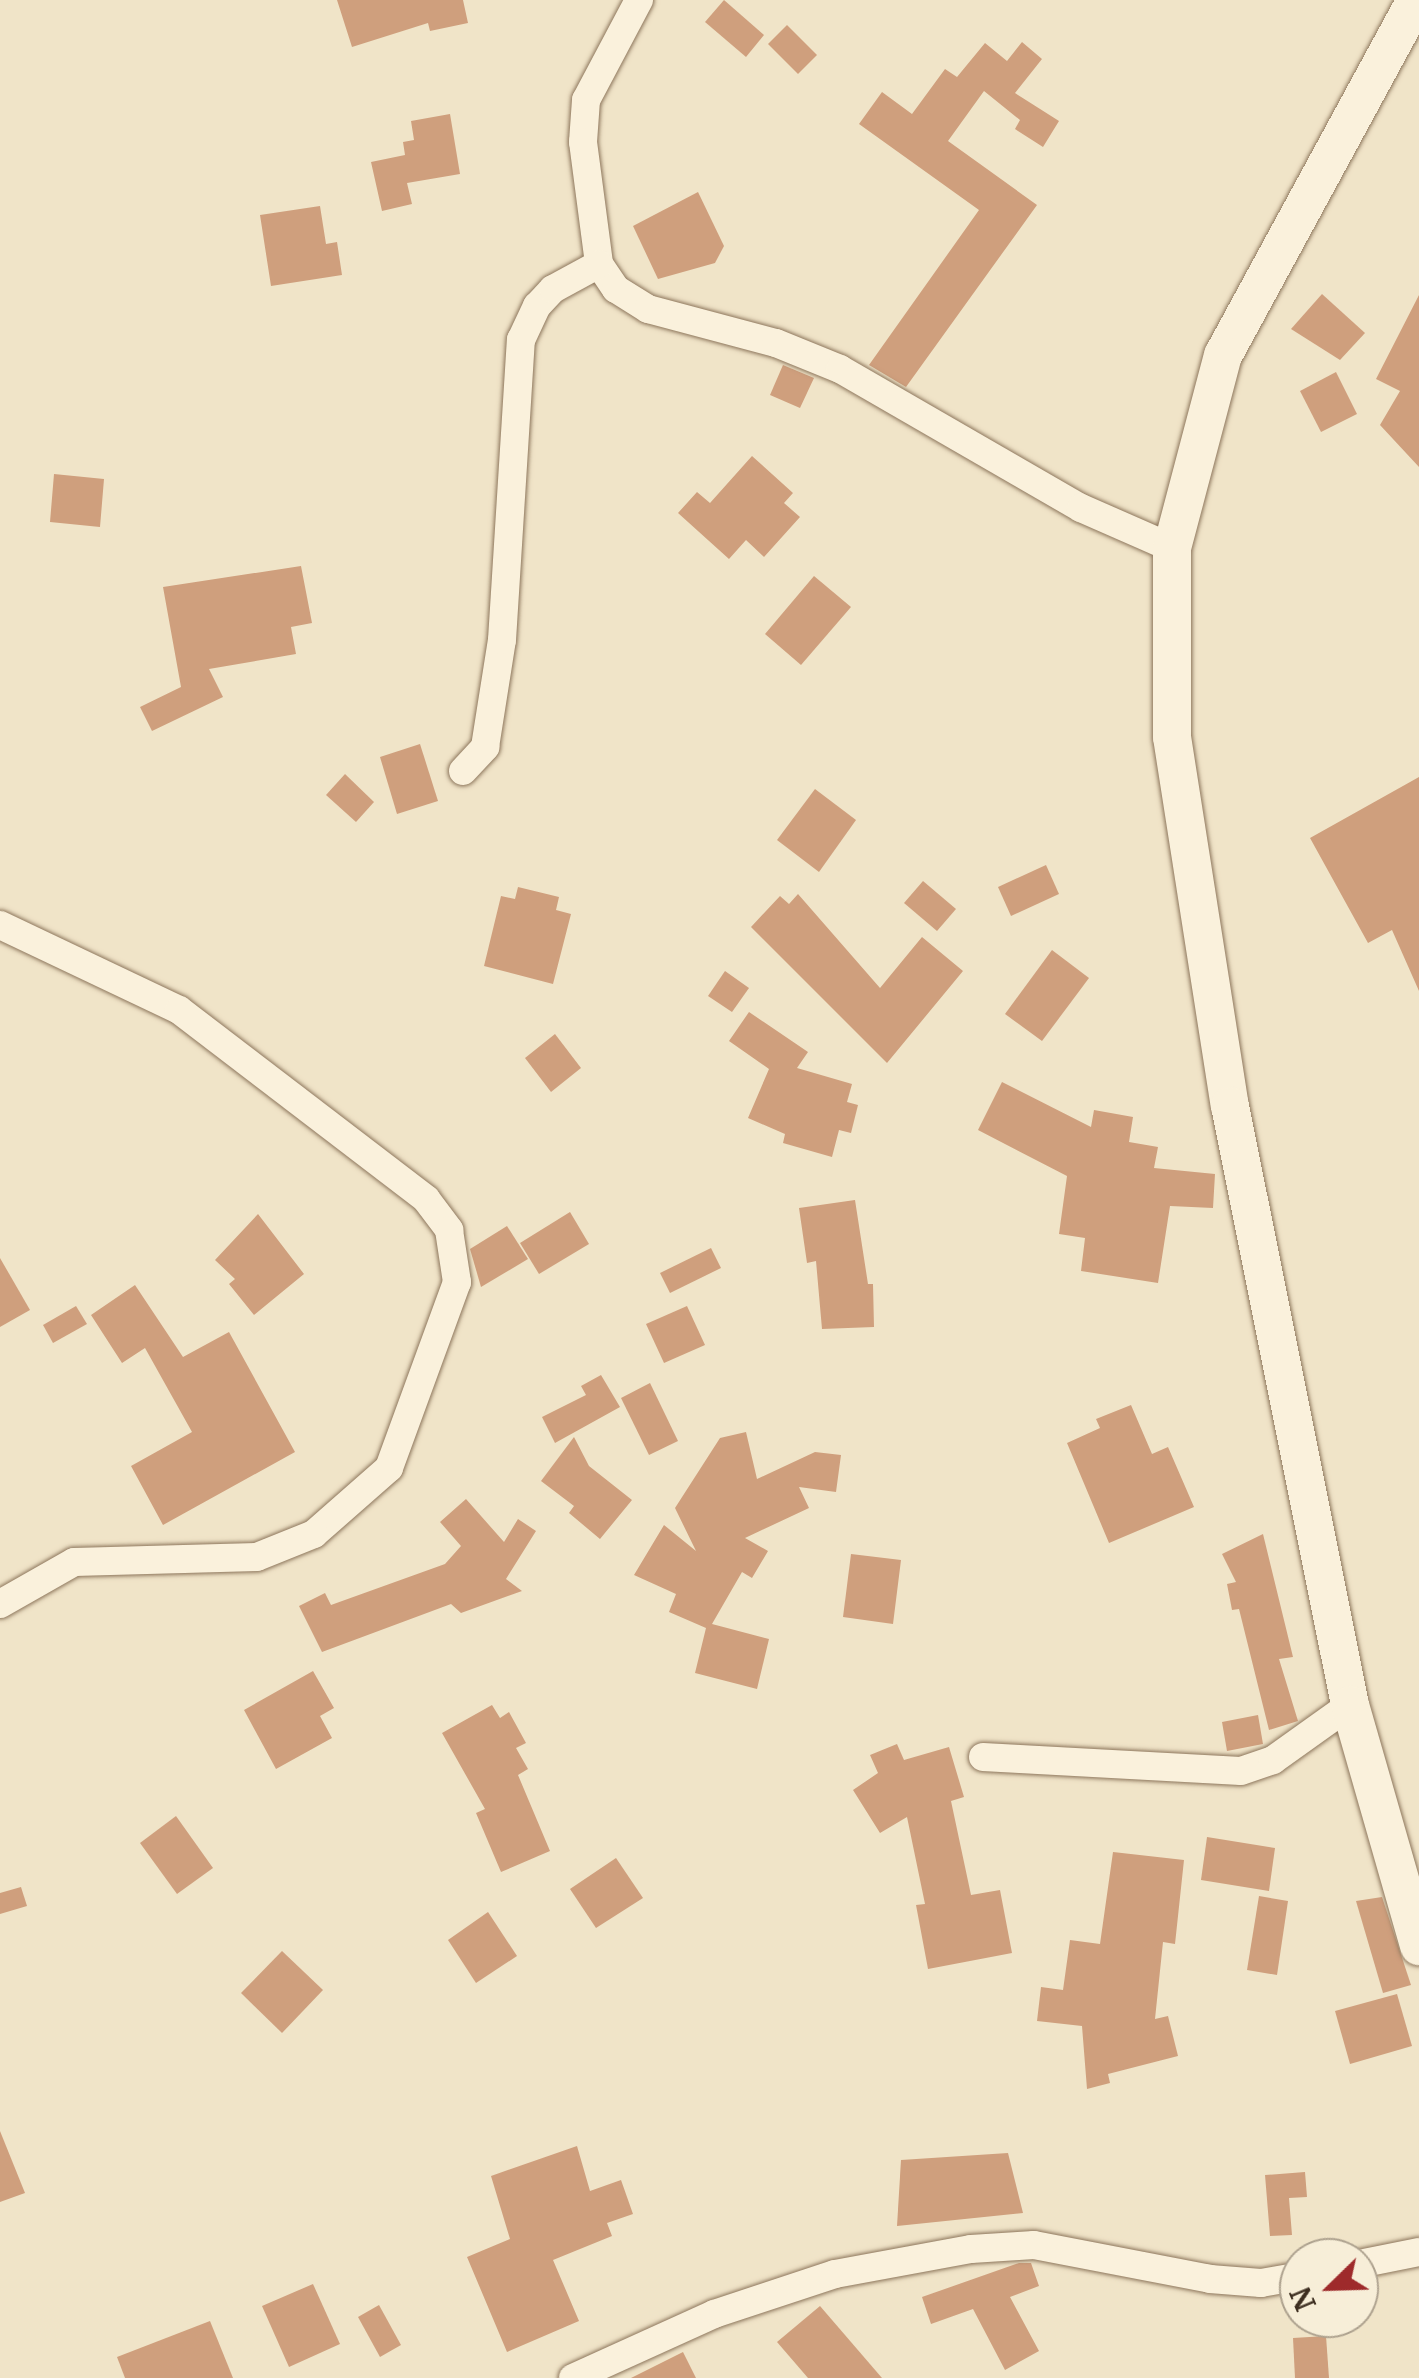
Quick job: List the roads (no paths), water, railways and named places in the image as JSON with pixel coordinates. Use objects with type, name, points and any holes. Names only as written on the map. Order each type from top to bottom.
[{"type":"main road","points":[[1416,0],[1223,355],[1172,548],[1172,737],[1198,934],[1350,1705],[1419,1946]]},
{"type":"street","points":[[639,0],[586,100],[583,142],[599,264],[616,289],[648,309],[776,343],[840,370],[1082,508],[1172,548]]},
{"type":"street","points":[[462,771],[485,748],[502,640],[521,340],[536,306],[554,289],[599,264]]},
{"type":"street","points":[[0,925],[179,1010],[410,1188],[449,1230],[457,1282],[389,1468],[314,1534],[257,1557],[74,1562],[0,1604]]},
{"type":"street","points":[[983,1757],[1241,1771],[1273,1760],[1350,1705]]},
{"type":"street","points":[[573,2378],[714,2314],[835,2274],[971,2248],[1034,2245],[1210,2280],[1261,2284],[1279,2280]]},
{"type":"street","points":[[1379,2260],[1419,2252]]}]
